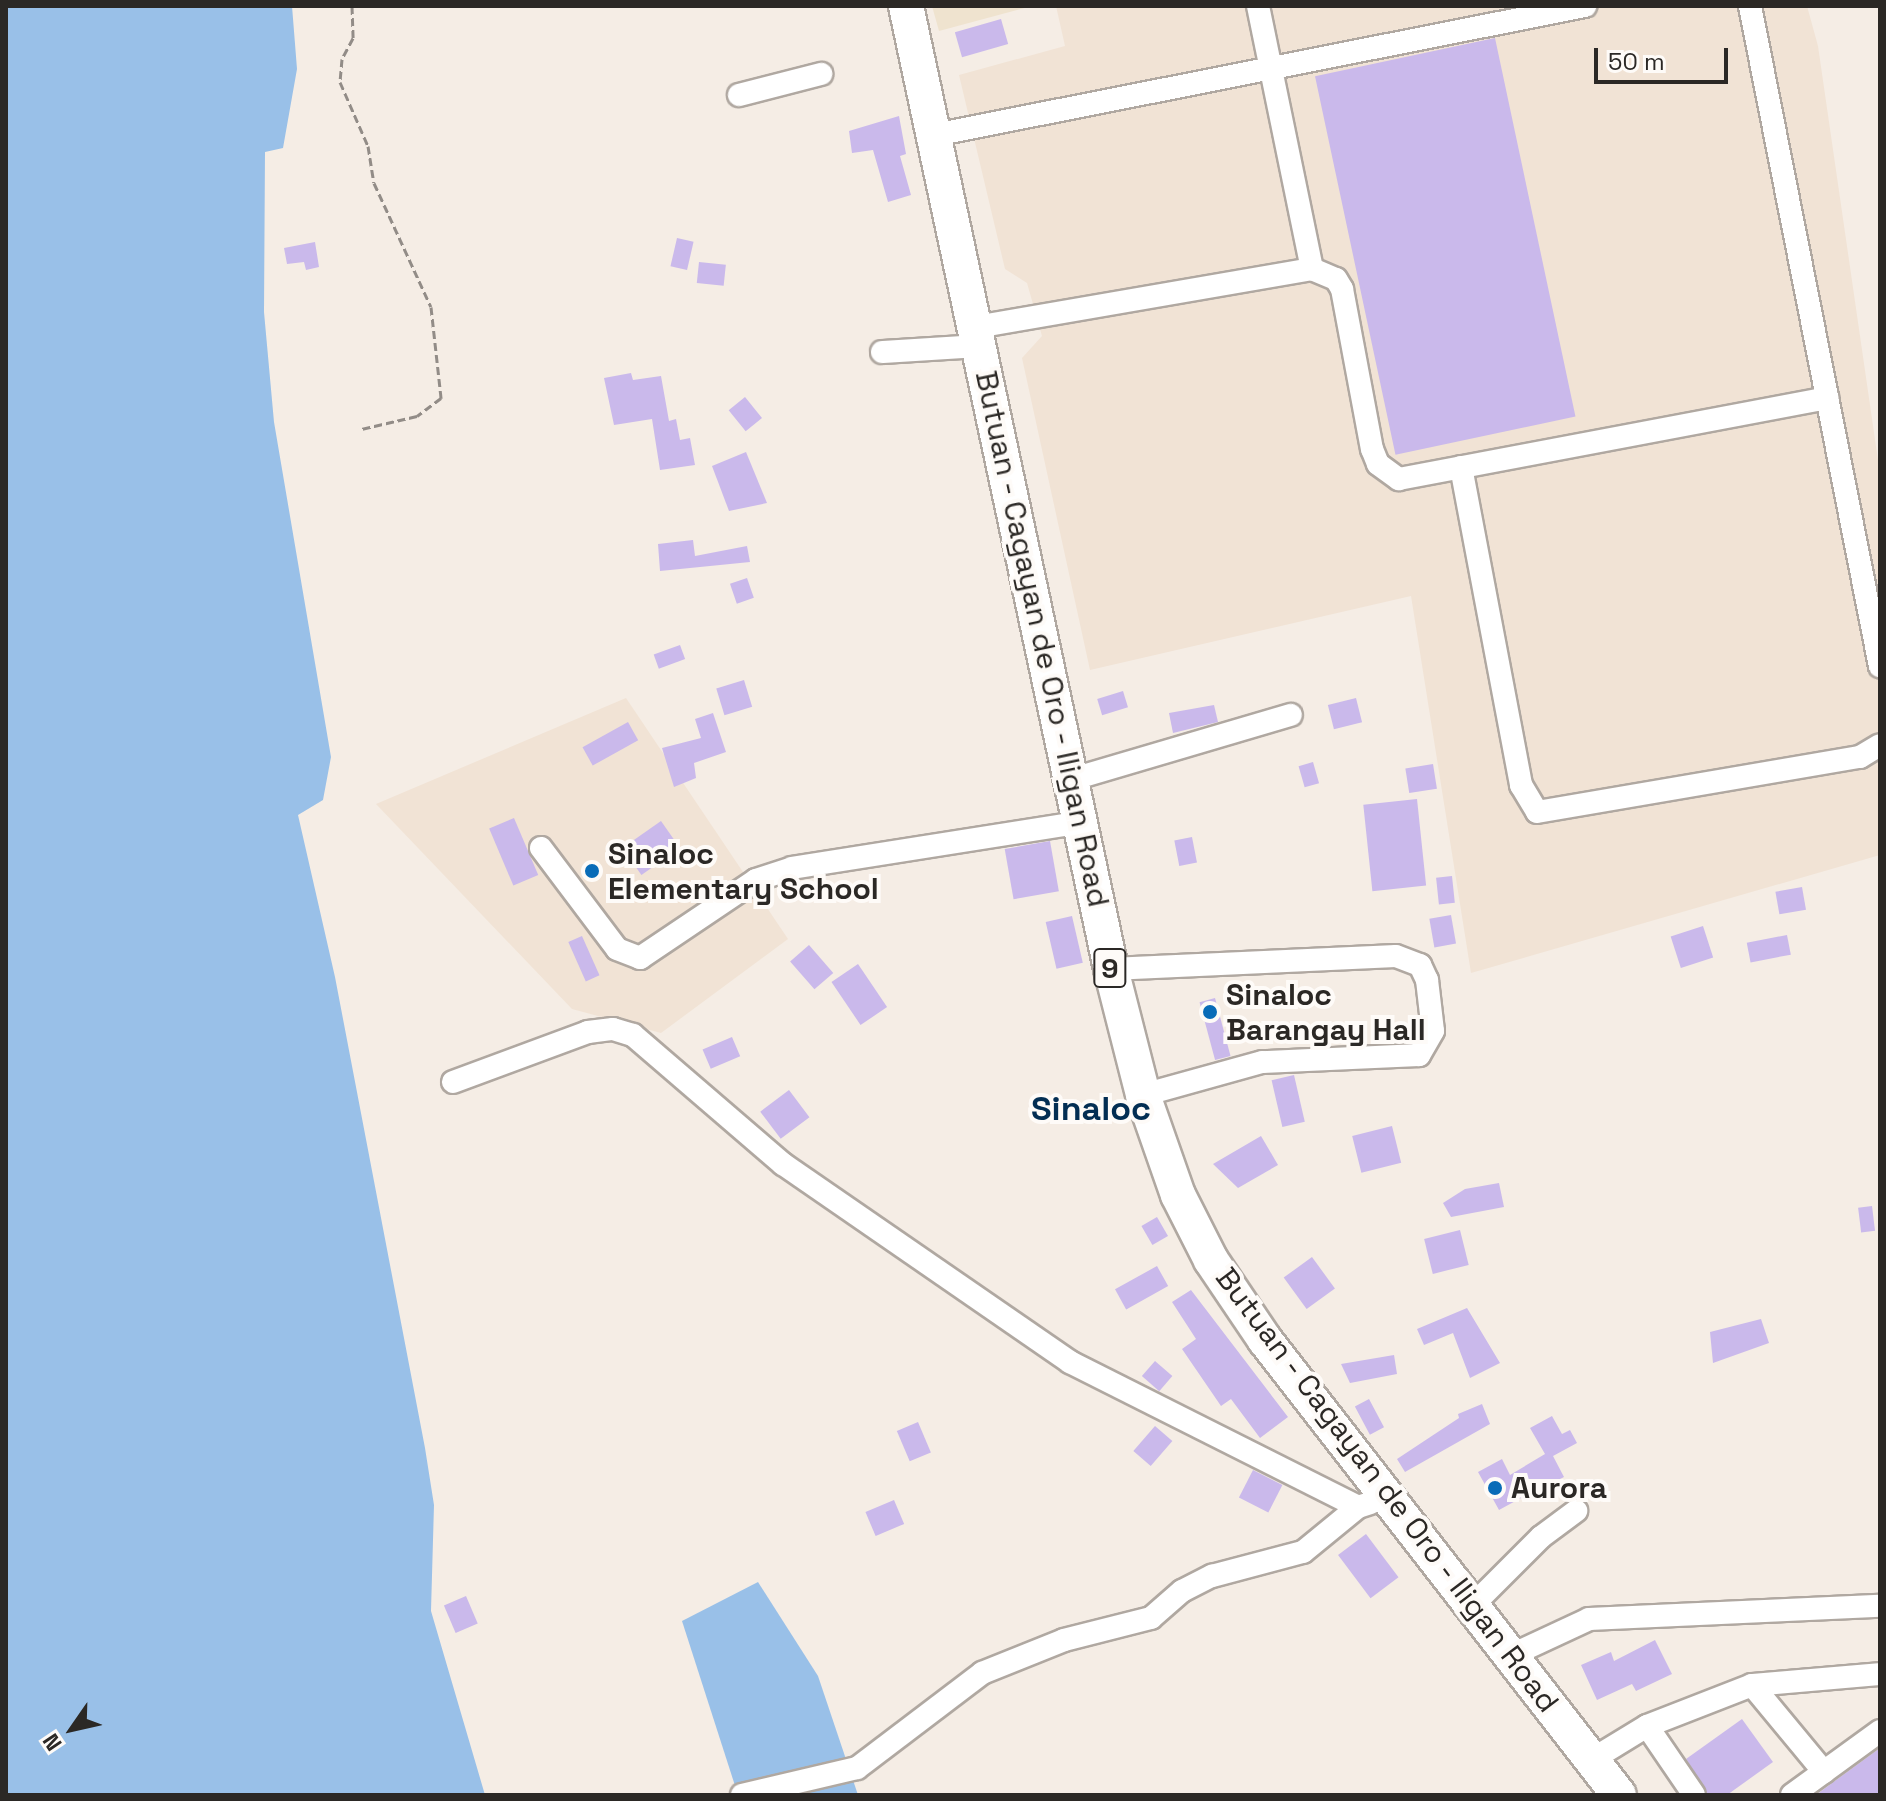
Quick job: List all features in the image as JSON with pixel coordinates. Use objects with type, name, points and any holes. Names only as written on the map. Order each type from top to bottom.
[{"type":"highway","name":"Butuan - Cagayan de Oro - Iligan Road","points":[[906,6],[1111,969],[1143,1095],[1178,1195],[1211,1260],[1374,1502],[1475,1603],[1619,1795]]},
{"type":"street","points":[[1258,6],[1312,269]]},
{"type":"street","points":[[934,135],[1270,69],[1489,16],[1585,6]]},
{"type":"street","points":[[1750,6],[1880,666]]},
{"type":"street","points":[[739,95],[821,74]]},
{"type":"street","points":[[882,352],[978,336],[1312,269],[1336,279],[1342,289],[1378,464],[1399,479],[1827,398]]},
{"type":"street","points":[[1461,467],[1521,785],[1537,812],[1860,757],[1880,745]]},
{"type":"street","points":[[1073,779],[1291,715]]},
{"type":"street","points":[[541,848],[628,957],[657,952],[756,880],[851,855],[1082,822]]},
{"type":"street","points":[[1111,969],[1396,956],[1420,965],[1427,980],[1433,1031],[1419,1055],[1262,1062],[1143,1095]]},
{"type":"street","points":[[453,1082],[588,1032],[613,1029],[633,1035],[783,1164],[1070,1362],[1374,1502]]},
{"type":"street","points":[[742,1795],[857,1768],[982,1673],[1064,1640],[1151,1618],[1182,1591],[1212,1576],[1303,1552],[1374,1502]]},
{"type":"street","points":[[1475,1603],[1531,1546],[1576,1511]]},
{"type":"street","points":[[1514,1654],[1589,1619],[1880,1606]]},
{"type":"street","points":[[1593,1759],[1647,1726],[1752,1685],[1880,1674]]},
{"type":"street","points":[[1752,1685],[1824,1772]]},
{"type":"street","points":[[1647,1726],[1694,1795]]},
{"type":"street","points":[[1792,1795],[1880,1731]]},
{"type":"path","points":[[352,6],[353,38],[342,59],[340,82],[368,146],[384,209],[431,307],[441,398],[417,416],[361,429]]},
{"type":"shaded area","points":[[932,6],[1032,6],[939,31]]},
{"type":"shaded area","points":[[1056,6],[1807,6],[1818,46],[1880,474],[1880,855],[1471,973],[1411,596],[1090,670],[1022,358],[1042,336],[1027,283],[1005,269],[959,75],[1065,46]]},
{"type":"shaded area","name":"Sinaloc Elementary School","points":[[626,698],[788,939],[661,1033],[572,1009],[376,804]]},
{"type":"water","points":[[6,6],[292,6],[297,69],[283,148],[265,152],[264,312],[274,422],[331,757],[323,800],[298,815],[335,977],[425,1448],[434,1505],[431,1611],[485,1795],[6,1795]]},
{"type":"water","points":[[758,1582],[818,1676],[858,1795],[738,1795],[682,1621]]},
{"type":"building","points":[[1001,19],[1008,44],[962,57],[955,32]]},
{"type":"building","points":[[1495,38],[1575,417],[1395,455],[1315,76]]},
{"type":"building","points":[[899,116],[906,154],[900,156],[911,195],[888,202],[873,150],[852,153],[849,131]]},
{"type":"building","points":[[677,238],[694,242],[687,270],[670,266]]},
{"type":"building","points":[[315,242],[319,267],[306,270],[304,262],[287,264],[284,248]]},
{"type":"building","points":[[699,262],[726,265],[724,286],[697,283]]},
{"type":"building","points":[[631,373],[633,380],[661,376],[669,421],[676,419],[680,440],[690,438],[695,465],[660,470],[652,419],[614,425],[604,378]]},
{"type":"building","points":[[745,397],[762,418],[746,431],[729,410]]},
{"type":"building","points":[[746,452],[767,503],[729,511],[712,466]]},
{"type":"building","points":[[693,540],[695,556],[747,546],[750,562],[660,571],[658,544]]},
{"type":"building","points":[[747,578],[754,598],[737,604],[730,584]]},
{"type":"building","points":[[680,645],[685,659],[659,669],[654,655]]},
{"type":"building","points":[[744,680],[752,707],[724,715],[716,688]]},
{"type":"building","points":[[1123,691],[1128,707],[1102,715],[1097,699]]},
{"type":"building","points":[[1356,698],[1362,722],[1334,729],[1328,705]]},
{"type":"building","points":[[1214,705],[1218,722],[1173,733],[1169,713]]},
{"type":"building","points":[[713,713],[726,752],[694,763],[696,778],[674,787],[662,748],[701,738],[695,719]]},
{"type":"building","points":[[628,722],[638,740],[593,766],[583,747]]},
{"type":"building","points":[[1313,762],[1319,783],[1305,787],[1299,766]]},
{"type":"building","points":[[1433,764],[1437,789],[1409,793],[1405,768]]},
{"type":"building","points":[[1417,799],[1426,886],[1372,891],[1363,805]]},
{"type":"building","points":[[514,818],[538,875],[513,886],[489,829]]},
{"type":"building","points":[[661,821],[680,848],[641,875],[622,848]]},
{"type":"building","points":[[1192,837],[1197,863],[1179,866],[1174,840]]},
{"type":"building","points":[[1050,841],[1059,891],[1014,899],[1005,849]]},
{"type":"building","points":[[1452,876],[1455,903],[1439,905],[1436,878]]},
{"type":"building","points":[[1802,887],[1806,910],[1779,914],[1775,892]]},
{"type":"building","points":[[1451,915],[1456,944],[1434,947],[1429,919]]},
{"type":"building","points":[[1072,916],[1083,963],[1056,969],[1046,922]]},
{"type":"building","points":[[1703,926],[1713,957],[1681,968],[1671,937]]},
{"type":"building","points":[[1787,935],[1791,955],[1751,962],[1747,943]]},
{"type":"building","points":[[582,936],[599,975],[586,981],[568,942]]},
{"type":"building","points":[[809,945],[833,973],[814,989],[790,961]]},
{"type":"building","points":[[858,964],[887,1007],[861,1025],[831,982]]},
{"type":"building","points":[[1215,998],[1231,1056],[1215,1060],[1200,1002]]},
{"type":"building","points":[[732,1037],[740,1056],[711,1069],[703,1050]]},
{"type":"building","points":[[1294,1075],[1305,1122],[1282,1127],[1272,1080]]},
{"type":"building","points":[[789,1090],[809,1117],[781,1139],[760,1112]]},
{"type":"building","points":[[1392,1126],[1401,1163],[1361,1173],[1352,1136]]},
{"type":"building","points":[[1261,1136],[1278,1165],[1238,1188],[1213,1164]]},
{"type":"building","points":[[1499,1183],[1504,1207],[1451,1217],[1443,1203],[1465,1189]]},
{"type":"building","points":[[1872,1206],[1875,1231],[1861,1233],[1858,1208]]},
{"type":"building","points":[[1157,1217],[1168,1236],[1152,1245],[1141,1226]]},
{"type":"building","points":[[1460,1230],[1469,1265],[1433,1274],[1424,1239]]},
{"type":"building","points":[[1312,1257],[1335,1289],[1307,1309],[1284,1278]]},
{"type":"building","points":[[1157,1266],[1168,1286],[1126,1309],[1115,1289]]},
{"type":"building","points":[[1191,1290],[1288,1417],[1260,1438],[1231,1399],[1221,1406],[1182,1349],[1196,1339],[1172,1302]]},
{"type":"building","points":[[1467,1308],[1500,1363],[1470,1378],[1453,1333],[1424,1345],[1417,1329]]},
{"type":"building","points":[[1761,1319],[1769,1343],[1713,1363],[1710,1332]]},
{"type":"building","points":[[1394,1355],[1397,1374],[1350,1383],[1341,1364]]},
{"type":"building","points":[[1155,1361],[1172,1376],[1159,1391],[1142,1376]]},
{"type":"building","points":[[1369,1399],[1384,1427],[1370,1435],[1355,1407]]},
{"type":"building","points":[[1482,1404],[1490,1424],[1405,1472],[1397,1459],[1459,1418],[1458,1414]]},
{"type":"building","points":[[1552,1416],[1562,1434],[1570,1430],[1577,1443],[1553,1456],[1564,1477],[1554,1482],[1557,1488],[1536,1500],[1532,1492],[1499,1510],[1478,1472],[1502,1459],[1510,1475],[1545,1454],[1530,1428]]},
{"type":"building","points":[[918,1422],[931,1452],[910,1461],[897,1431]]},
{"type":"building","points":[[1155,1426],[1172,1441],[1151,1466],[1133,1451]]},
{"type":"building","points":[[1253,1470],[1282,1485],[1268,1513],[1239,1498]]},
{"type":"building","points":[[894,1500],[904,1524],[876,1536],[865,1512]]},
{"type":"building","points":[[1366,1534],[1398,1577],[1371,1598],[1338,1555]]},
{"type":"building","points":[[466,1596],[478,1624],[456,1633],[444,1605]]},
{"type":"building","points":[[1655,1640],[1672,1674],[1636,1691],[1632,1684],[1597,1700],[1581,1665],[1611,1652],[1614,1661]]},
{"type":"building","points":[[1742,1719],[1773,1762],[1727,1795],[1708,1795],[1686,1759]]},
{"type":"building","points":[[1880,1748],[1880,1795],[1816,1795],[1832,1783]]},
{"type":"place","name":"Sinaloc Elementary School","points":[[592,871]]},
{"type":"place","name":"Sinaloc Barangay Hall","points":[[1210,1012]]},
{"type":"place","name":"Aurora","points":[[1495,1488]]},
{"type":"district","name":"Sinaloc","points":[[1091,1109]]}]
